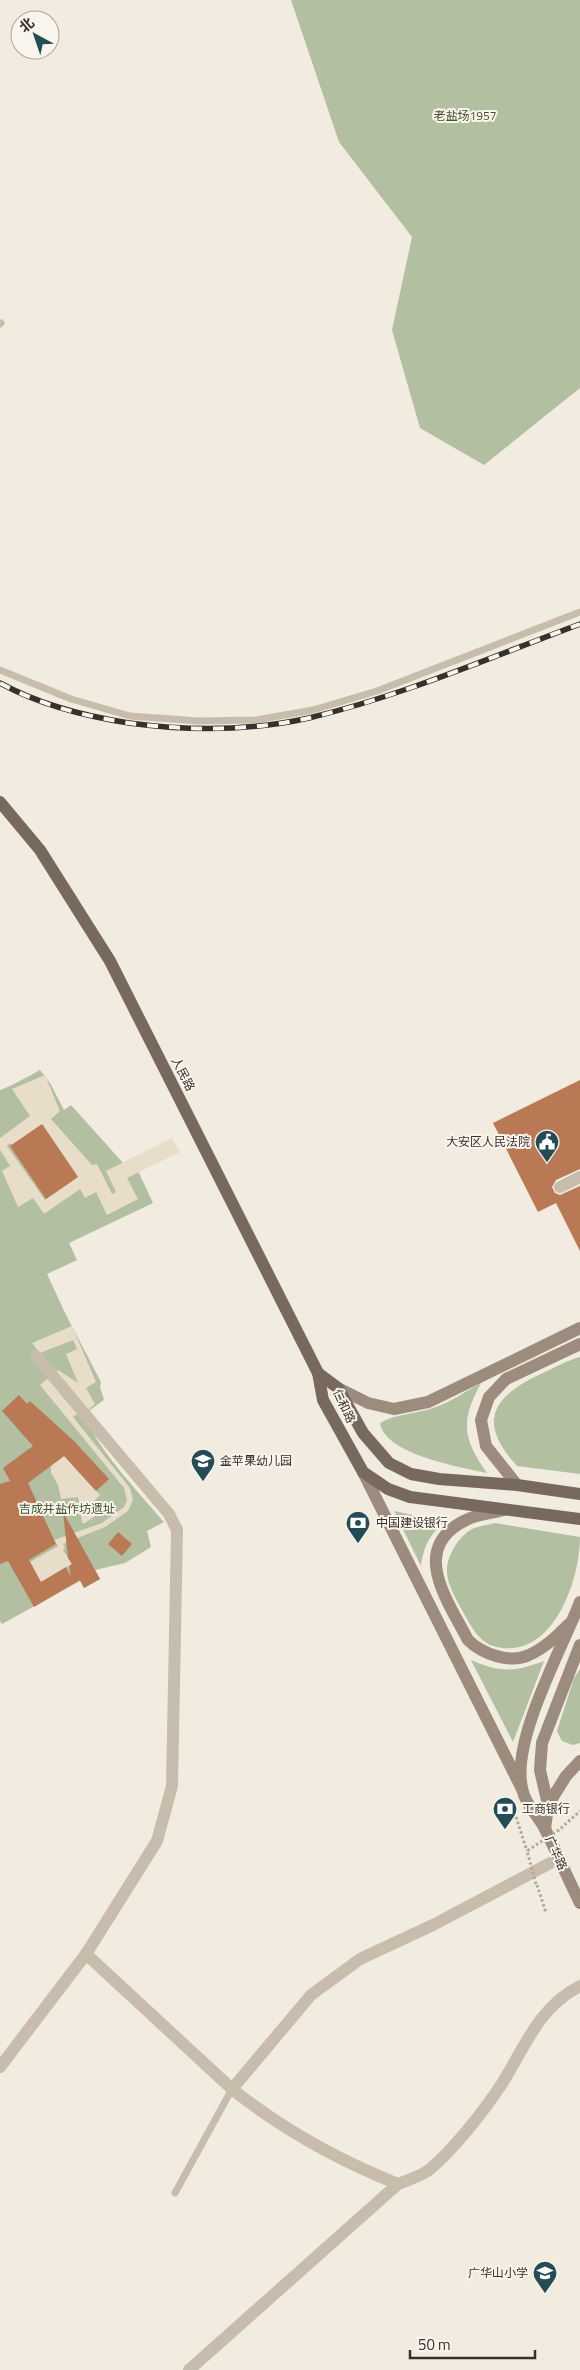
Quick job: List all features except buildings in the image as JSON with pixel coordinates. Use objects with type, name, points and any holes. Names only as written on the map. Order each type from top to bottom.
[{"type":"main road","name":"人民路","points":[[0,802],[40,850],[110,961],[318,1373]]},
{"type":"main road","points":[[338,1388],[368,1403],[394,1409],[428,1402],[580,1328]]},
{"type":"main road","points":[[517,1485],[486,1446],[481,1420],[489,1397],[506,1379],[580,1344]]},
{"type":"main road","name":"仁和路","points":[[318,1373],[338,1388],[363,1433],[388,1463],[411,1474],[439,1479],[517,1485],[580,1494]]},
{"type":"main road","name":"仁和路","points":[[318,1373],[323,1400],[363,1472],[388,1489],[410,1497],[580,1519]]},
{"type":"main road","name":"广华路","points":[[363,1472],[532,1811],[545,1829],[580,1903]]},
{"type":"main road","points":[[509,1509],[467,1519],[451,1531],[440,1544],[434,1564],[437,1579],[468,1640],[476,1648],[492,1655],[508,1658],[528,1656],[548,1644],[573,1621]]},
{"type":"main road","points":[[522,1789],[520,1766],[525,1740],[580,1602]]},
{"type":"main road","points":[[545,1829],[548,1805],[540,1770],[542,1744],[580,1645]]},
{"type":"main road","points":[[548,1805],[566,1776],[580,1761]]},
{"type":"street","points":[[560,1187],[580,1177]]},
{"type":"street","points":[[0,2067],[86,1954],[157,1840],[172,1786],[176,1530],[169,1514],[36,1356]]},
{"type":"street","points":[[232,2089],[310,1994],[353,1964],[558,1859]]},
{"type":"street","points":[[86,1954],[232,2089],[269,2119],[357,2168],[398,2184]]},
{"type":"street","points":[[189,2370],[398,2184],[428,2171],[455,2144],[502,2084],[546,2011],[567,1992],[580,1986]]},
{"type":"lane","points":[[0,670],[71,699],[130,716],[199,721],[256,720],[313,710],[376,691],[580,612]]},
{"type":"lane","points":[[175,2193],[232,2089]]},
{"type":"path","points":[[527,1851],[559,1830],[580,1811]]},
{"type":"path","points":[[516,1818],[546,1913]]},
{"type":"green space","name":"老盐场1957","points":[[291,0],[580,0],[580,388],[484,465],[420,428],[392,330],[412,237],[339,142]]},
{"type":"green space","name":"吉成井盐作坊遗址","points":[[40,1070],[50,1083],[64,1110],[71,1105],[123,1163],[132,1158],[153,1203],[69,1243],[77,1260],[47,1274],[101,1382],[100,1387],[104,1400],[86,1413],[89,1425],[119,1469],[164,1522],[147,1531],[151,1547],[125,1563],[95,1570],[100,1579],[84,1588],[80,1581],[2,1624],[0,1621],[0,1090]]},
{"type":"green space","points":[[580,1357],[580,1474],[517,1466],[504,1450],[496,1435],[494,1422],[496,1410],[513,1390],[527,1381]]},
{"type":"green space","points":[[481,1383],[470,1408],[467,1430],[473,1450],[487,1473],[426,1458],[395,1443],[385,1434],[380,1423],[393,1417],[442,1405]]},
{"type":"green space","points":[[394,1511],[445,1522],[428,1541],[421,1566]]},
{"type":"green space","points":[[495,1523],[580,1537],[575,1575],[559,1614],[546,1631],[531,1642],[514,1648],[493,1646],[479,1636],[453,1593],[447,1573],[451,1554],[462,1537],[472,1529]]},
{"type":"green space","points":[[471,1660],[491,1667],[508,1670],[544,1661],[513,1742]]},
{"type":"green space","points":[[580,1669],[580,1743],[573,1745],[562,1741],[557,1731],[574,1678]]},
{"type":"shaded area","points":[[45,1075],[60,1111],[51,1119],[92,1165],[97,1164],[112,1194],[116,1192],[106,1171],[172,1138],[180,1152],[127,1178],[138,1199],[107,1215],[96,1192],[85,1198],[80,1189],[44,1214],[33,1198],[18,1207],[2,1171],[10,1166],[0,1150],[0,1138],[30,1116],[12,1089]],"holes":[[[43,1125],[78,1177],[45,1200],[7,1146],[10,1143],[12,1145]]]},
{"type":"shaded area","points":[[72,1326],[96,1382],[86,1388],[95,1404],[80,1417],[77,1414],[73,1417],[130,1488],[133,1500],[128,1511],[105,1527],[63,1544],[65,1548],[63,1550],[72,1564],[41,1582],[30,1562],[58,1546],[54,1540],[102,1523],[124,1507],[127,1500],[124,1488],[40,1385],[58,1370],[78,1383],[66,1354],[77,1349],[73,1340],[40,1353],[32,1343]]},
{"type":"shaded area","points":[[78,1445],[86,1454],[73,1466],[100,1495],[93,1502],[98,1514],[85,1523],[82,1523],[78,1497],[61,1499],[58,1485],[51,1473],[51,1466]]},
{"type":"railway","points":[[0,683],[31,698],[63,709],[129,723],[196,728],[264,725],[309,718],[378,699],[580,624]]},
{"type":"place","name":"大安区人民法院","points":[[547,1163]]},
{"type":"place","name":"金苹果幼儿园","points":[[203,1482]]},
{"type":"place","name":"中国建设银行","points":[[358,1544]]},
{"type":"place","name":"工商银行","points":[[505,1830]]},
{"type":"place","name":"广华山小学","points":[[545,2294]]}]
